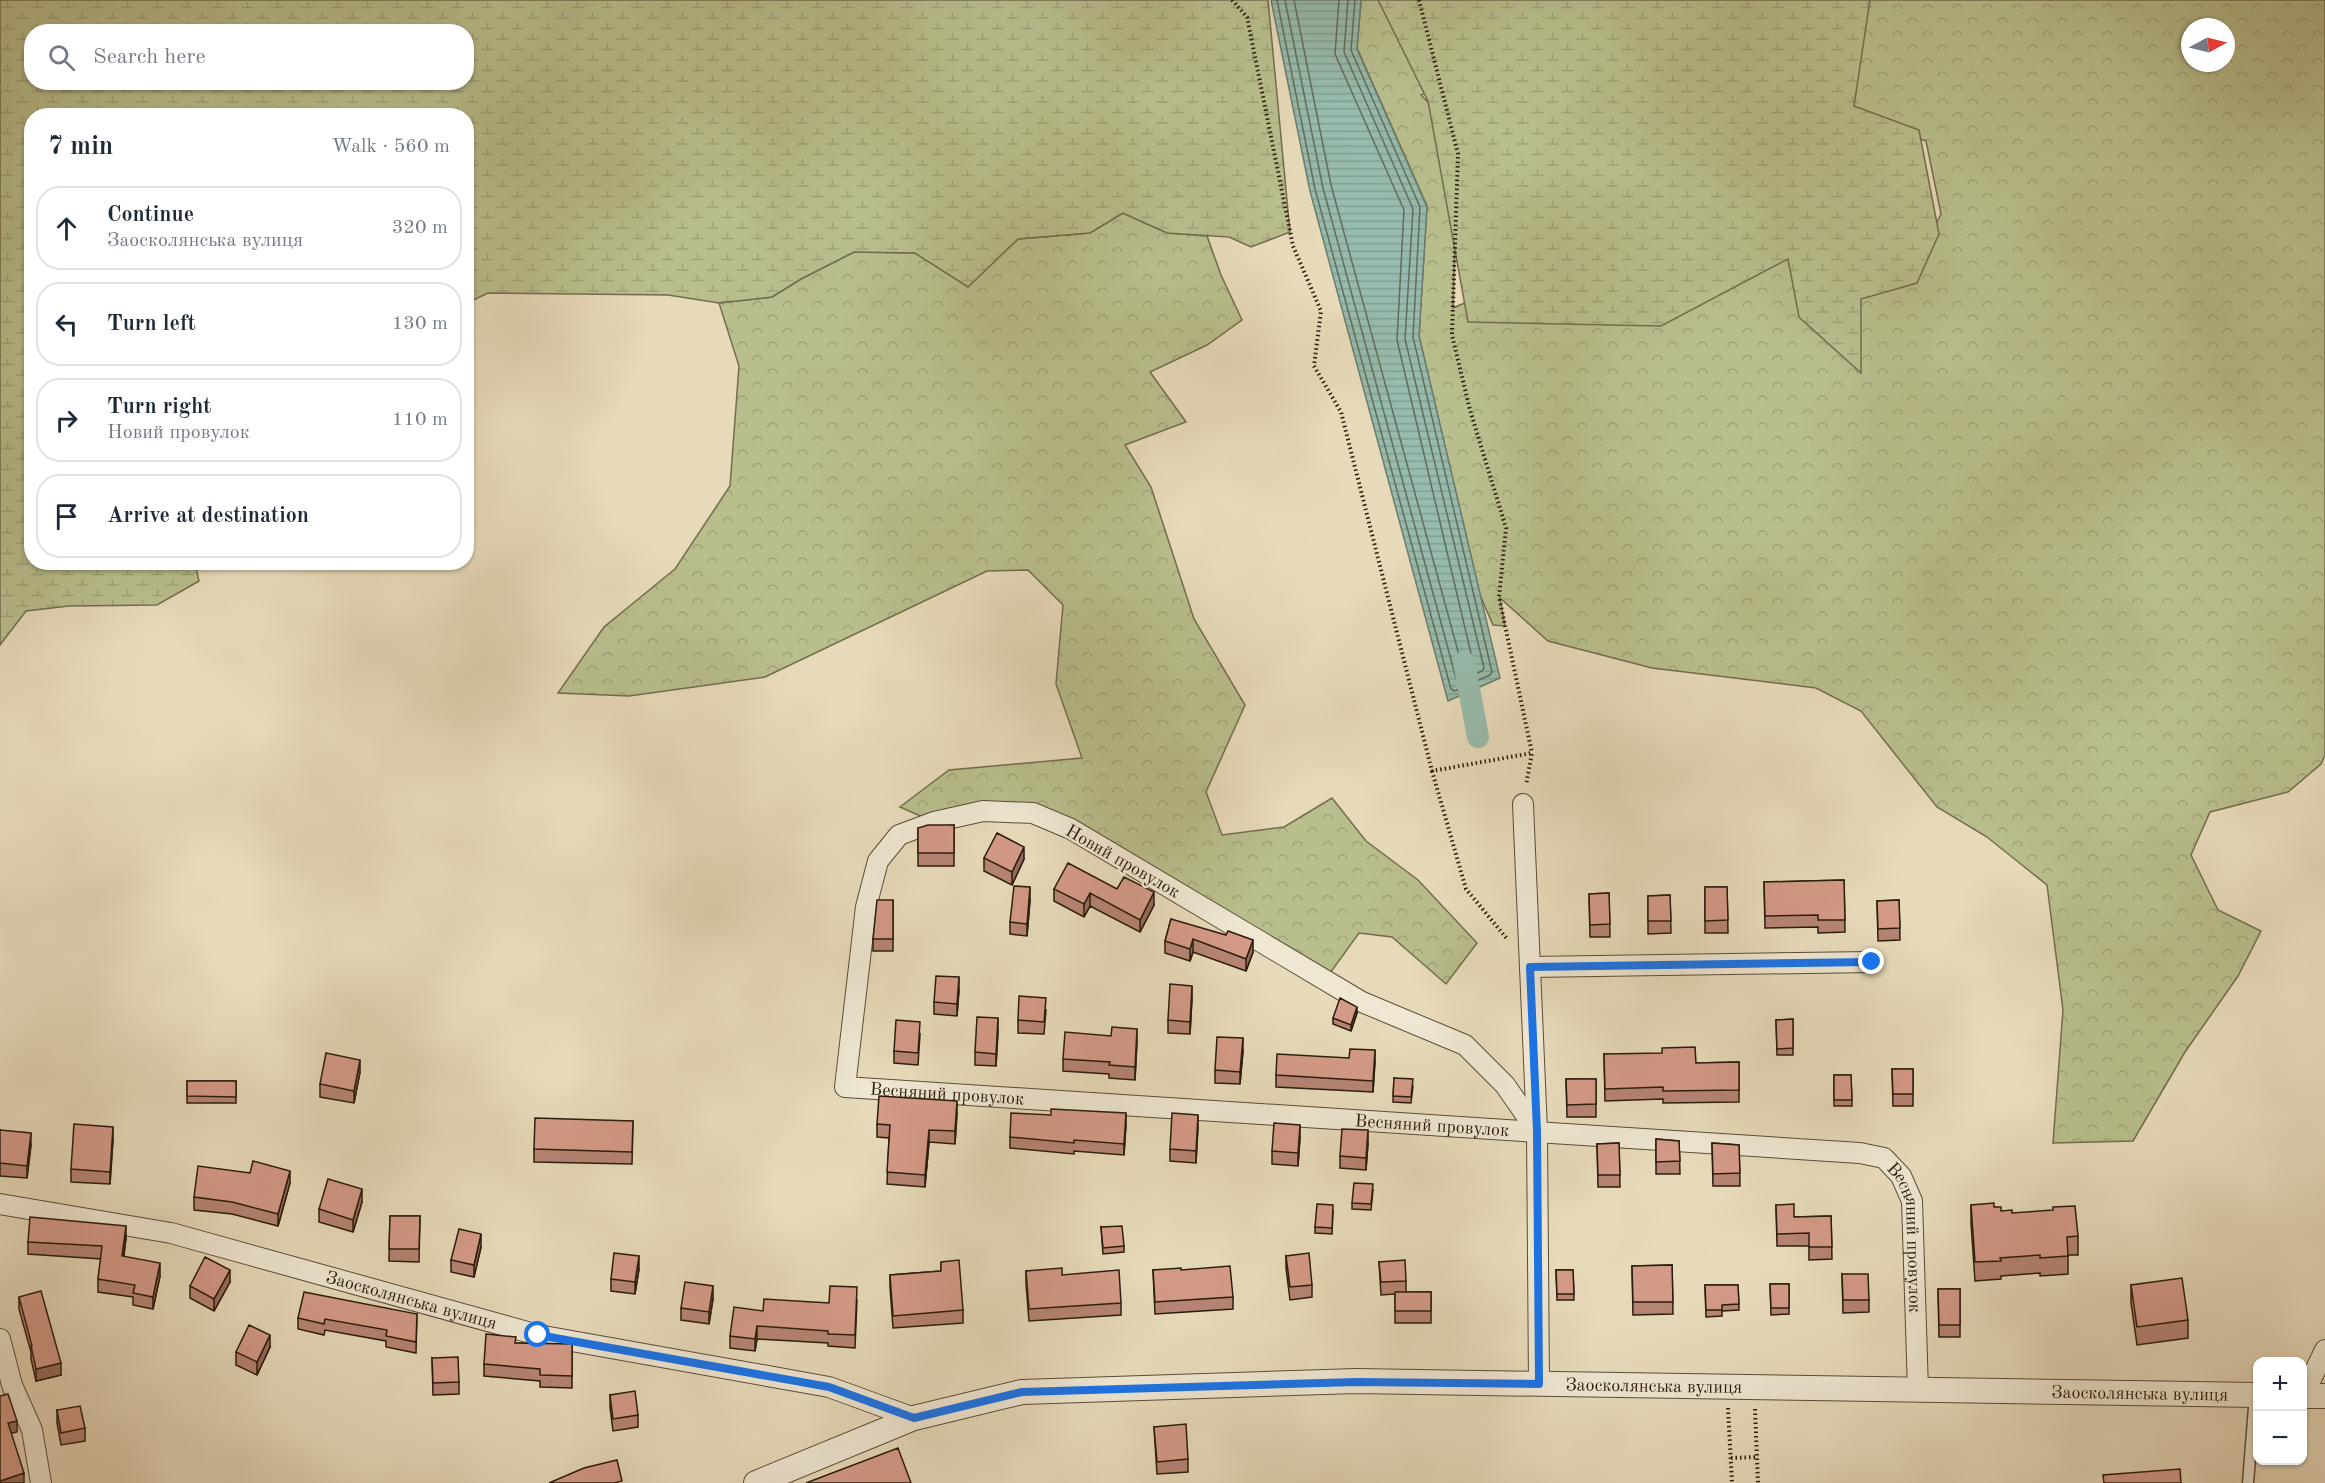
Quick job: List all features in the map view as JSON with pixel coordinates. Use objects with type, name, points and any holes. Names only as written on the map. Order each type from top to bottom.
[{"type":"street","points":[[1523,804],[1537,1131],[1539,1384]]},
{"type":"street","name":"Новий провулок","points":[[845,1087],[866,907],[879,861],[899,835],[934,822],[983,811],[1033,813],[1071,829],[1362,1002],[1465,1045],[1505,1085],[1537,1131]]},
{"type":"street","points":[[1530,967],[1872,962]]},
{"type":"street","name":"Весняний провулок","points":[[845,1087],[1537,1131],[1860,1154],[1884,1158],[1901,1176],[1912,1201],[1918,1389]]},
{"type":"street","name":"Заосколянська вулиця","points":[[0,1204],[171,1233],[538,1335],[829,1387],[914,1418],[1022,1392],[1356,1382],[2253,1395]]},
{"type":"street","points":[[0,1339],[6,1388],[32,1430],[41,1483]]},
{"type":"street","points":[[2310,1396],[2325,1350]]},
{"type":"street","points":[[756,1483],[914,1418]]},
{"type":"lane","points":[[2248,1483],[2255,1411]]},
{"type":"path","points":[[1232,0],[1247,17],[1293,246],[1321,311],[1314,366],[1341,412],[1432,771],[1466,889],[1530,967]]},
{"type":"path","points":[[1419,0],[1458,154],[1452,335],[1470,410],[1506,528],[1499,597],[1532,753],[1523,804]]},
{"type":"path","points":[[1432,771],[1532,753]]},
{"type":"path","points":[[1727,1387],[1732,1483]]},
{"type":"path","points":[[1754,1387],[1758,1483]]},
{"type":"path","points":[[1731,1458],[1757,1457]]},
{"type":"green space","points":[[0,0],[1268,0],[1290,232],[1251,247],[1229,237],[1167,233],[1123,213],[1090,233],[1018,239],[968,287],[915,253],[854,252],[801,279],[772,297],[719,303],[668,295],[488,293],[474,300],[474,108],[24,108],[24,570],[197,570],[199,581],[157,605],[69,606],[26,611],[0,645]]},
{"type":"green space","points":[[1361,0],[1429,0],[1441,88],[1421,95],[1432,106],[1458,154],[1453,308],[1497,289],[1835,241],[1912,272],[1941,214],[1926,141],[1856,115],[1834,21],[1846,0],[2325,0],[2325,755],[2321,764],[2288,792],[2210,812],[2191,855],[2218,910],[2261,931],[2238,976],[2185,1052],[2133,1141],[2053,1143],[2063,1010],[2047,885],[1987,837],[1937,807],[1861,711],[1816,688],[1652,668],[1548,641],[1500,598],[1505,626],[1493,625],[1480,595],[1419,336],[1427,206],[1357,48]]},
{"type":"green space","points":[[1378,0],[1870,0],[1854,106],[1919,130],[1939,234],[1917,283],[1861,299],[1861,373],[1799,317],[1788,259],[1661,326],[1468,322],[1428,101]]},
{"type":"green space","points":[[1123,213],[1167,233],[1207,236],[1221,275],[1242,320],[1207,345],[1150,372],[1186,422],[1125,445],[1151,487],[1194,619],[1245,705],[1206,792],[1222,835],[1284,827],[1332,798],[1366,841],[1418,880],[1477,943],[1446,984],[1392,937],[1359,933],[1325,980],[1071,829],[1003,812],[934,822],[900,807],[949,770],[1082,758],[1056,684],[1063,605],[1028,570],[987,571],[765,677],[629,696],[558,693],[604,627],[675,569],[730,486],[739,366],[719,303],[772,297],[801,279],[854,252],[915,253],[968,286],[1018,239],[1090,233]]},
{"type":"water","points":[[1271,0],[1361,0],[1357,49],[1427,207],[1419,336],[1500,678],[1448,701],[1310,191]]},
{"type":"building","points":[[928,825],[954,825],[954,853],[918,853],[918,828]]},
{"type":"building","points":[[997,833],[1024,847],[1012,872],[984,858]]},
{"type":"building","points":[[1068,863],[1117,889],[1124,877],[1154,892],[1140,920],[1090,893],[1084,904],[1054,889]]},
{"type":"building","points":[[1844,880],[1845,920],[1818,920],[1818,915],[1765,916],[1764,882]]},
{"type":"building","points":[[1014,886],[1030,887],[1027,924],[1010,922]]},
{"type":"building","points":[[1705,887],[1727,887],[1728,920],[1705,921]]},
{"type":"building","points":[[1609,893],[1610,924],[1590,925],[1589,894]]},
{"type":"building","points":[[1670,895],[1671,921],[1648,921],[1648,896]]},
{"type":"building","points":[[877,900],[893,900],[893,939],[873,939]]},
{"type":"building","points":[[1899,900],[1900,928],[1878,929],[1877,901]]},
{"type":"building","points":[[1171,919],[1226,935],[1228,931],[1253,940],[1246,959],[1193,939],[1190,949],[1165,941]]},
{"type":"building","points":[[936,976],[959,977],[957,1004],[934,1002]]},
{"type":"building","points":[[1170,984],[1192,986],[1190,1022],[1168,1020]]},
{"type":"building","points":[[1019,996],[1046,998],[1044,1022],[1018,1020]]},
{"type":"building","points":[[1340,998],[1357,1007],[1351,1025],[1333,1018]]},
{"type":"building","points":[[977,1017],[998,1018],[996,1054],[975,1052]]},
{"type":"building","points":[[1793,1019],[1793,1048],[1777,1049],[1776,1020]]},
{"type":"building","points":[[896,1020],[920,1022],[918,1053],[894,1051]]},
{"type":"building","points":[[1112,1027],[1137,1029],[1135,1067],[1109,1065],[1110,1062],[1063,1059],[1065,1032],[1111,1036]]},
{"type":"building","points":[[1217,1037],[1243,1038],[1240,1072],[1215,1070]]},
{"type":"building","points":[[1695,1047],[1696,1063],[1739,1062],[1739,1090],[1663,1091],[1663,1087],[1605,1089],[1604,1054],[1662,1053],[1662,1048]]},
{"type":"building","points":[[1350,1049],[1375,1050],[1373,1081],[1276,1075],[1277,1054],[1349,1058]]},
{"type":"building","points":[[326,1053],[360,1060],[354,1091],[320,1084]]},
{"type":"building","points":[[1892,1069],[1913,1069],[1913,1094],[1893,1094]]},
{"type":"building","points":[[1834,1075],[1851,1075],[1852,1100],[1834,1100]]},
{"type":"building","points":[[1394,1078],[1413,1079],[1411,1097],[1393,1096]]},
{"type":"building","points":[[1566,1079],[1596,1079],[1596,1104],[1567,1105]]},
{"type":"building","points":[[187,1081],[236,1081],[236,1097],[187,1096]]},
{"type":"building","points":[[879,1096],[957,1101],[955,1131],[929,1130],[925,1175],[887,1172],[890,1125],[877,1124]]},
{"type":"building","points":[[1051,1109],[1126,1113],[1124,1144],[1074,1140],[1074,1143],[1010,1137],[1011,1113],[1051,1115]]},
{"type":"building","points":[[1172,1113],[1198,1115],[1196,1151],[1170,1149]]},
{"type":"building","points":[[535,1118],[633,1121],[632,1152],[534,1149]]},
{"type":"building","points":[[1274,1123],[1300,1125],[1298,1153],[1272,1151]]},
{"type":"building","points":[[74,1124],[113,1127],[110,1172],[71,1169]]},
{"type":"building","points":[[1342,1129],[1368,1130],[1366,1158],[1340,1156]]},
{"type":"building","points":[[0,1130],[31,1133],[27,1166],[0,1163]]},
{"type":"building","points":[[1656,1139],[1679,1141],[1680,1161],[1656,1162]]},
{"type":"building","points":[[1619,1143],[1620,1175],[1598,1175],[1597,1144]]},
{"type":"building","points":[[1712,1143],[1739,1145],[1740,1173],[1713,1174]]},
{"type":"building","points":[[253,1161],[290,1171],[278,1214],[232,1202],[194,1197],[198,1166],[250,1173]]},
{"type":"building","points":[[328,1179],[362,1189],[353,1220],[319,1209]]},
{"type":"building","points":[[1354,1183],[1373,1184],[1371,1204],[1352,1203]]},
{"type":"building","points":[[1994,1203],[1994,1207],[2001,1207],[2001,1211],[2012,1210],[2012,1213],[2075,1206],[2078,1236],[2067,1237],[2068,1256],[2040,1258],[2040,1255],[1975,1262],[1971,1205]]},
{"type":"building","points":[[1317,1204],[1333,1205],[1332,1228],[1315,1227]]},
{"type":"building","points":[[1794,1204],[1794,1217],[1831,1216],[1832,1247],[1809,1247],[1809,1233],[1777,1234],[1776,1205]]},
{"type":"building","points":[[390,1216],[420,1216],[419,1249],[389,1249]]},
{"type":"building","points":[[30,1217],[126,1226],[122,1256],[160,1263],[153,1297],[133,1293],[135,1285],[98,1279],[102,1246],[28,1242]]},
{"type":"building","points":[[1122,1226],[1124,1246],[1103,1248],[1101,1227]]},
{"type":"building","points":[[459,1229],[481,1234],[474,1265],[451,1260]]},
{"type":"building","points":[[614,1253],[639,1256],[635,1282],[611,1279]]},
{"type":"building","points":[[1309,1253],[1312,1285],[1290,1287],[1286,1256]]},
{"type":"building","points":[[205,1257],[230,1270],[214,1299],[190,1286]]},
{"type":"building","points":[[959,1260],[963,1310],[893,1316],[890,1275],[941,1271],[941,1262]]},
{"type":"building","points":[[1405,1260],[1406,1281],[1381,1282],[1379,1262]]},
{"type":"building","points":[[1672,1265],[1673,1302],[1633,1302],[1632,1266]]},
{"type":"building","points":[[1230,1266],[1233,1297],[1155,1302],[1153,1270]]},
{"type":"building","points":[[1062,1268],[1062,1275],[1119,1270],[1121,1303],[1029,1309],[1026,1271]]},
{"type":"building","points":[[1556,1270],[1573,1270],[1574,1294],[1557,1294]]},
{"type":"building","points":[[1842,1274],[1868,1274],[1869,1300],[1843,1300]]},
{"type":"building","points":[[2182,1278],[2188,1320],[2137,1327],[2131,1285]]},
{"type":"building","points":[[685,1282],[713,1286],[709,1312],[681,1308]]},
{"type":"building","points":[[1770,1284],[1789,1284],[1789,1308],[1771,1308]]},
{"type":"building","points":[[1705,1285],[1738,1285],[1739,1304],[1722,1305],[1722,1310],[1706,1310]]},
{"type":"building","points":[[830,1286],[857,1287],[855,1335],[757,1326],[755,1339],[730,1336],[734,1307],[763,1311],[764,1299],[829,1303]]},
{"type":"building","points":[[1938,1289],[1960,1289],[1960,1325],[1939,1325]]},
{"type":"building","points":[[41,1291],[61,1363],[36,1369],[19,1297]]},
{"type":"building","points":[[304,1292],[417,1314],[416,1342],[386,1336],[387,1330],[325,1319],[324,1324],[298,1318]]},
{"type":"building","points":[[1395,1292],[1431,1292],[1431,1311],[1395,1311]]},
{"type":"building","points":[[249,1325],[270,1335],[257,1362],[236,1352]]},
{"type":"building","points":[[486,1334],[516,1337],[515,1343],[572,1344],[572,1376],[540,1375],[540,1369],[484,1364]]},
{"type":"building","points":[[458,1357],[459,1382],[433,1383],[432,1358]]},
{"type":"building","points":[[635,1391],[638,1415],[613,1419],[610,1395]]},
{"type":"building","points":[[8,1394],[17,1421],[8,1423],[24,1473],[0,1481],[0,1396]]},
{"type":"building","points":[[80,1406],[85,1428],[61,1433],[57,1410]]},
{"type":"building","points":[[1186,1424],[1188,1459],[1157,1462],[1154,1427]]},
{"type":"building","points":[[898,1448],[911,1483],[806,1483]]},
{"type":"building","points":[[617,1460],[622,1481],[549,1483],[584,1468]]},
{"type":"building","points":[[2180,1469],[2181,1483],[2104,1483],[2103,1475]]},
{"type":"waterway","points":[[1464,662],[1478,737]]},
{"type":"route","points":[[538,1335],[829,1387],[914,1418],[1022,1392],[1356,1382],[1539,1384],[1537,1131],[1530,967],[1872,962]]}]
